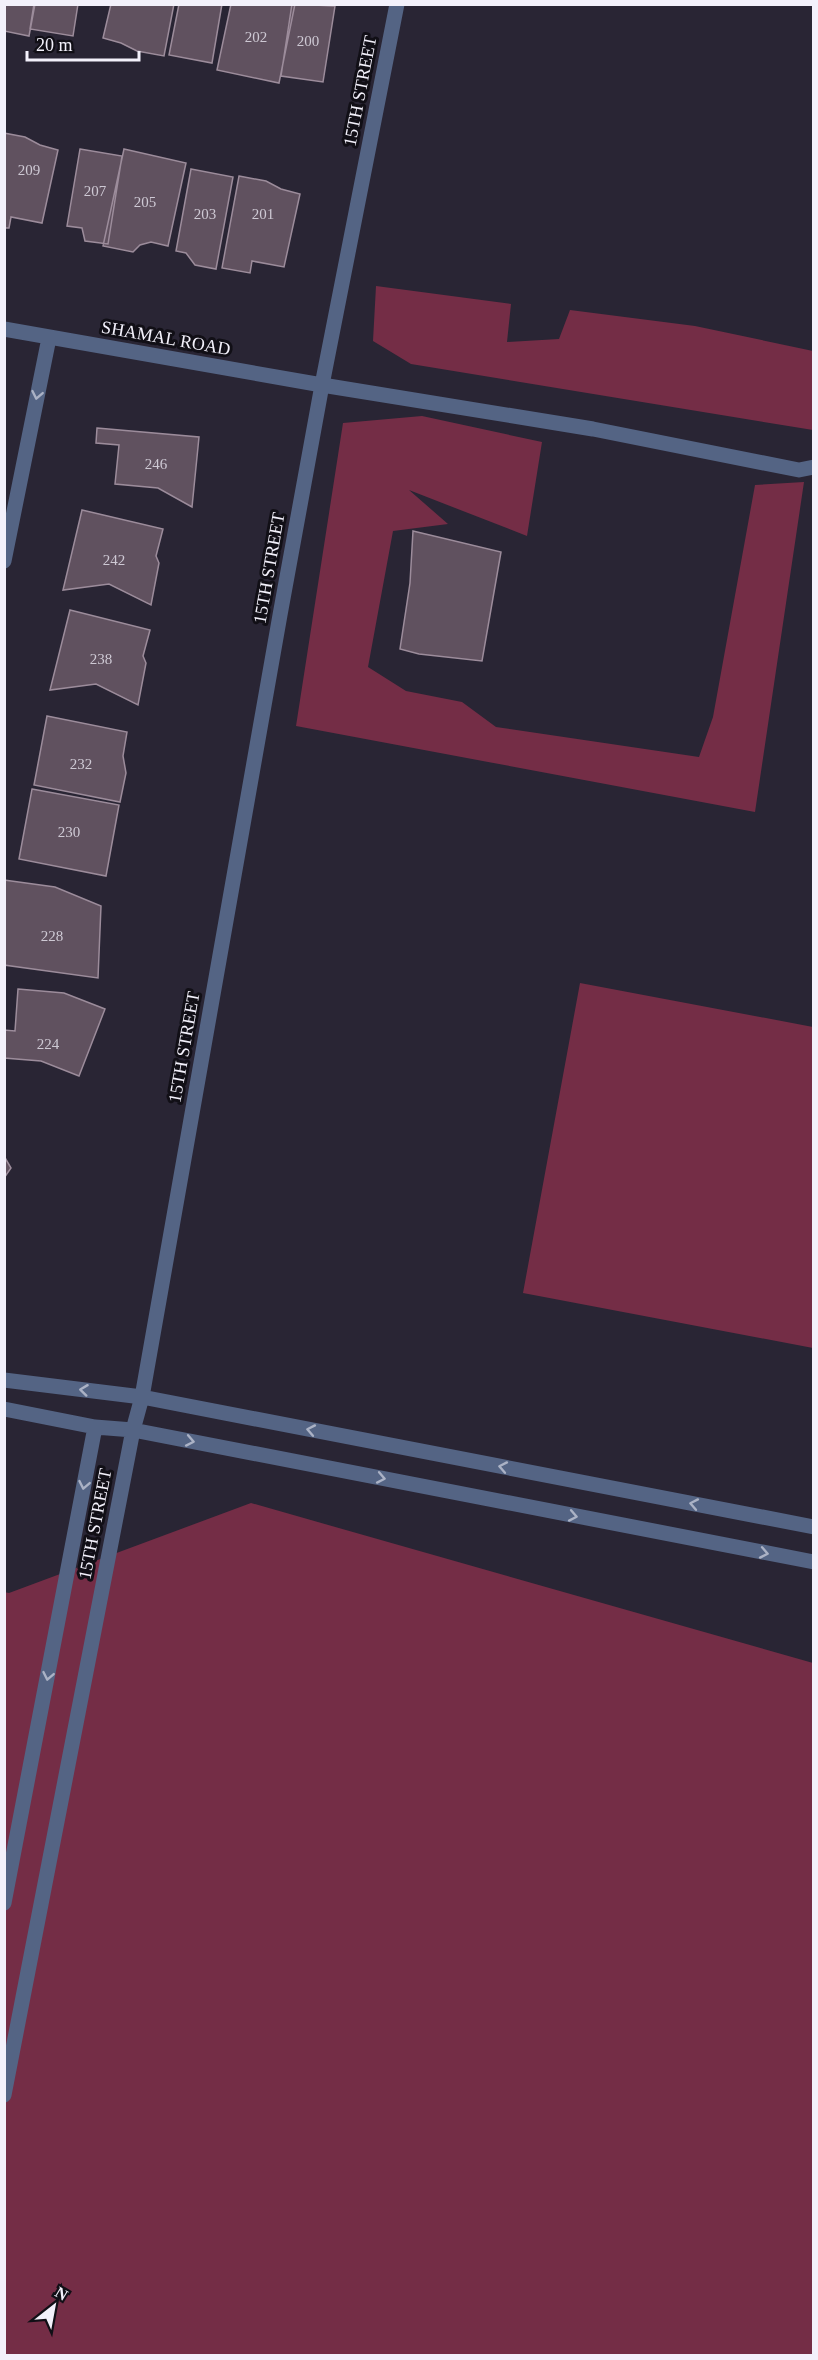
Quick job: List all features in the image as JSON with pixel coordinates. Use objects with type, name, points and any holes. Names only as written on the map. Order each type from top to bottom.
[{"type":"street","name":"15TH STREET","points":[[4,2095],[133,1430],[142,1397],[322,385],[397,4]]},
{"type":"street","name":"SHAMAL ROAD","points":[[4,329],[322,385],[593,429],[799,470],[813,467]]},
{"type":"street","points":[[4,561],[49,338]]},
{"type":"street","points":[[4,1380],[142,1397],[813,1527]]},
{"type":"street","points":[[4,1409],[95,1427],[133,1430],[813,1562]]},
{"type":"street","points":[[4,1904],[95,1427]]},
{"type":"shaded area","points":[[376,286],[511,304],[507,342],[559,339],[570,310],[695,326],[813,351],[813,430],[411,364],[373,341]]},
{"type":"shaded area","points":[[422,416],[542,442],[527,536],[409,490],[448,524],[393,531],[368,667],[406,691],[462,702],[496,727],[699,757],[713,717],[755,485],[804,482],[755,812],[296,726],[343,423]]},
{"type":"shaded area","points":[[580,983],[813,1027],[813,1348],[523,1293]]},
{"type":"shaded area","points":[[251,1503],[813,1663],[813,2355],[5,2355],[4,1592],[9,1593]]},
{"type":"building","points":[[4,4],[35,4],[29,36],[4,31]]},
{"type":"building","points":[[34,4],[78,4],[73,36],[30,29]]},
{"type":"building","points":[[111,4],[174,4],[164,56],[137,51],[103,38]]},
{"type":"building","points":[[179,4],[222,4],[212,63],[169,55]]},
{"type":"building","points":[[231,4],[295,4],[279,83],[217,70]]},
{"type":"building","points":[[292,4],[335,6],[323,82],[281,76]]},
{"type":"building","points":[[4,133],[25,137],[40,145],[58,150],[42,223],[11,217],[9,228],[4,228]]},
{"type":"building","points":[[80,149],[122,156],[108,244],[85,241],[82,228],[67,226]]},
{"type":"building","points":[[124,149],[186,163],[168,246],[151,242],[140,245],[133,252],[103,246]]},
{"type":"building","points":[[191,169],[233,177],[216,269],[195,265],[186,253],[176,251]]},
{"type":"building","points":[[239,176],[266,181],[281,189],[300,194],[284,267],[252,261],[250,273],[222,268]]},
{"type":"building","points":[[97,428],[199,437],[192,507],[158,488],[115,484],[119,445],[96,443]]},
{"type":"building","points":[[82,510],[163,529],[156,556],[159,563],[151,605],[109,584],[63,590]]},
{"type":"building","points":[[413,531],[501,552],[482,661],[419,654],[400,649],[410,583]]},
{"type":"building","points":[[70,610],[150,630],[143,656],[146,663],[138,705],[96,684],[50,690]]},
{"type":"building","points":[[47,716],[127,732],[123,756],[126,773],[120,802],[34,785]]},
{"type":"building","points":[[32,789],[119,805],[106,876],[19,859]]},
{"type":"building","points":[[4,880],[55,887],[101,906],[98,978],[4,965]]},
{"type":"building","points":[[18,989],[64,993],[105,1009],[79,1076],[41,1061],[4,1058],[4,1030],[15,1031]]},
{"type":"building","points":[[4,1156],[11,1168],[4,1178]]}]
